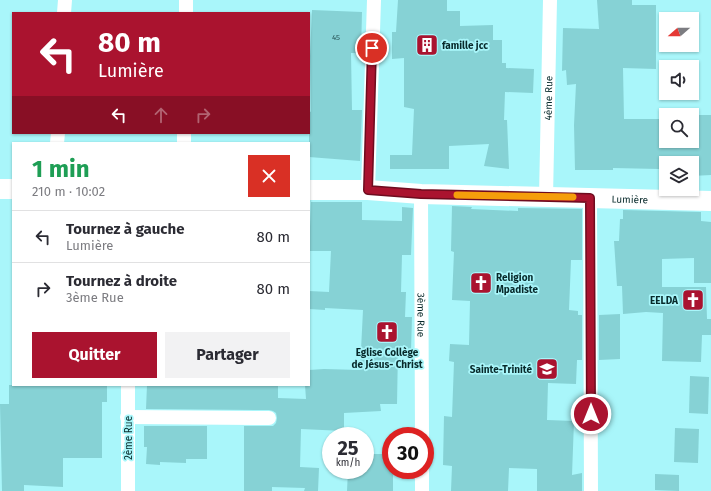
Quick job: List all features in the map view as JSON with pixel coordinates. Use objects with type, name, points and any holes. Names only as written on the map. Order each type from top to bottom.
[{"type":"street","points":[[64,12],[65,0]]},
{"type":"street","points":[[186,0],[186,12]]},
{"type":"street","points":[[368,190],[374,0]]},
{"type":"street","name":"4ème Rue","points":[[546,197],[550,0]]},
{"type":"street","points":[[0,189],[12,189]]},
{"type":"street","name":"Lumière","points":[[310,190],[368,190],[421,194],[711,201]]},
{"type":"street","name":"3ème Rue","points":[[421,194],[422,427]]},
{"type":"street","points":[[590,198],[592,491]]},
{"type":"street","name":"2ème Rue","points":[[128,386],[128,491]]},
{"type":"street","points":[[128,417],[269,418]]},
{"type":"street","points":[[422,479],[422,491]]},
{"type":"building","points":[[398,0],[447,0],[447,11],[460,11],[460,26],[493,25],[493,40],[502,40],[502,63],[506,63],[506,68],[534,69],[533,93],[505,92],[504,120],[507,120],[509,169],[484,166],[489,144],[449,146],[449,169],[390,169],[390,155],[412,155],[414,109],[404,107],[404,58],[392,59],[392,32],[396,32]]},
{"type":"building","points":[[597,0],[632,0],[632,5],[656,5],[656,69],[623,68],[624,119],[659,119],[659,148],[699,148],[699,115],[711,115],[711,175],[699,176],[699,156],[659,156],[659,169],[613,168],[613,170],[575,170],[574,125],[576,84],[567,85],[566,70],[562,71],[563,28],[599,29]]},
{"type":"building","points":[[312,10],[362,12],[361,53],[351,53],[352,110],[362,110],[360,161],[310,157],[310,56]]},
{"type":"building","points":[[311,202],[362,202],[362,220],[402,221],[402,207],[413,208],[411,255],[402,255],[401,292],[406,292],[405,317],[412,317],[411,350],[398,349],[397,404],[380,404],[381,411],[344,413],[344,427],[322,427],[322,430],[301,429],[300,467],[319,468],[318,491],[304,491],[305,488],[272,487],[272,491],[244,491],[244,426],[273,426],[276,423],[276,413],[269,410],[146,409],[147,386],[278,386],[278,398],[306,399],[305,386],[310,386],[310,370],[360,370],[363,310],[325,308],[325,310],[310,309],[310,291],[329,292],[331,251],[310,251]]},
{"type":"building","points":[[452,206],[472,207],[471,209],[518,211],[518,208],[582,209],[582,260],[571,260],[569,310],[578,311],[578,315],[582,315],[582,360],[577,360],[576,384],[548,383],[547,420],[574,421],[572,475],[582,473],[582,491],[537,491],[537,469],[509,468],[508,491],[451,491],[452,466],[443,465],[444,416],[452,417],[454,362],[449,361],[450,344],[469,345],[470,301],[452,300],[454,252],[451,251]]},
{"type":"building","points":[[623,210],[701,212],[701,221],[711,222],[711,283],[694,283],[694,258],[662,259],[662,287],[706,287],[707,319],[711,319],[711,335],[702,335],[701,362],[662,361],[663,313],[646,312],[623,314],[622,286],[617,286],[614,241],[619,241],[620,219],[623,219]]},
{"type":"building","points":[[620,314],[620,359],[599,360],[599,315]]},
{"type":"building","points":[[690,376],[709,377],[708,414],[689,413]]},
{"type":"building","points":[[9,385],[107,386],[107,402],[102,402],[102,458],[63,458],[63,487],[24,485],[24,491],[2,491],[0,404],[9,404]]},
{"type":"building","points":[[144,426],[207,426],[207,459],[186,459],[186,463],[160,462],[160,465],[146,464],[147,447],[144,447]]},
{"type":"building","points":[[675,428],[699,429],[698,463],[674,462]]},
{"type":"building","points":[[374,454],[382,454],[382,479],[393,479],[393,491],[347,491],[348,479],[374,479]]},
{"type":"building","points":[[655,474],[679,475],[679,491],[655,490]]},
{"type":"slow traffic","points":[[457,195],[573,197]]},
{"type":"place","name":"famille jcc","points":[[427,45]]},
{"type":"place","name":"Religion Mpadiste","points":[[481,283]]},
{"type":"place","name":"EELDA","points":[[693,300]]},
{"type":"place","name":"Eglise Collège de Jésus- Christ","points":[[387,332]]},
{"type":"place","name":"Sainte-Trinité","points":[[547,369]]},
{"type":"route","points":[[372,48],[368,190],[421,194],[590,198],[591,414]]}]
